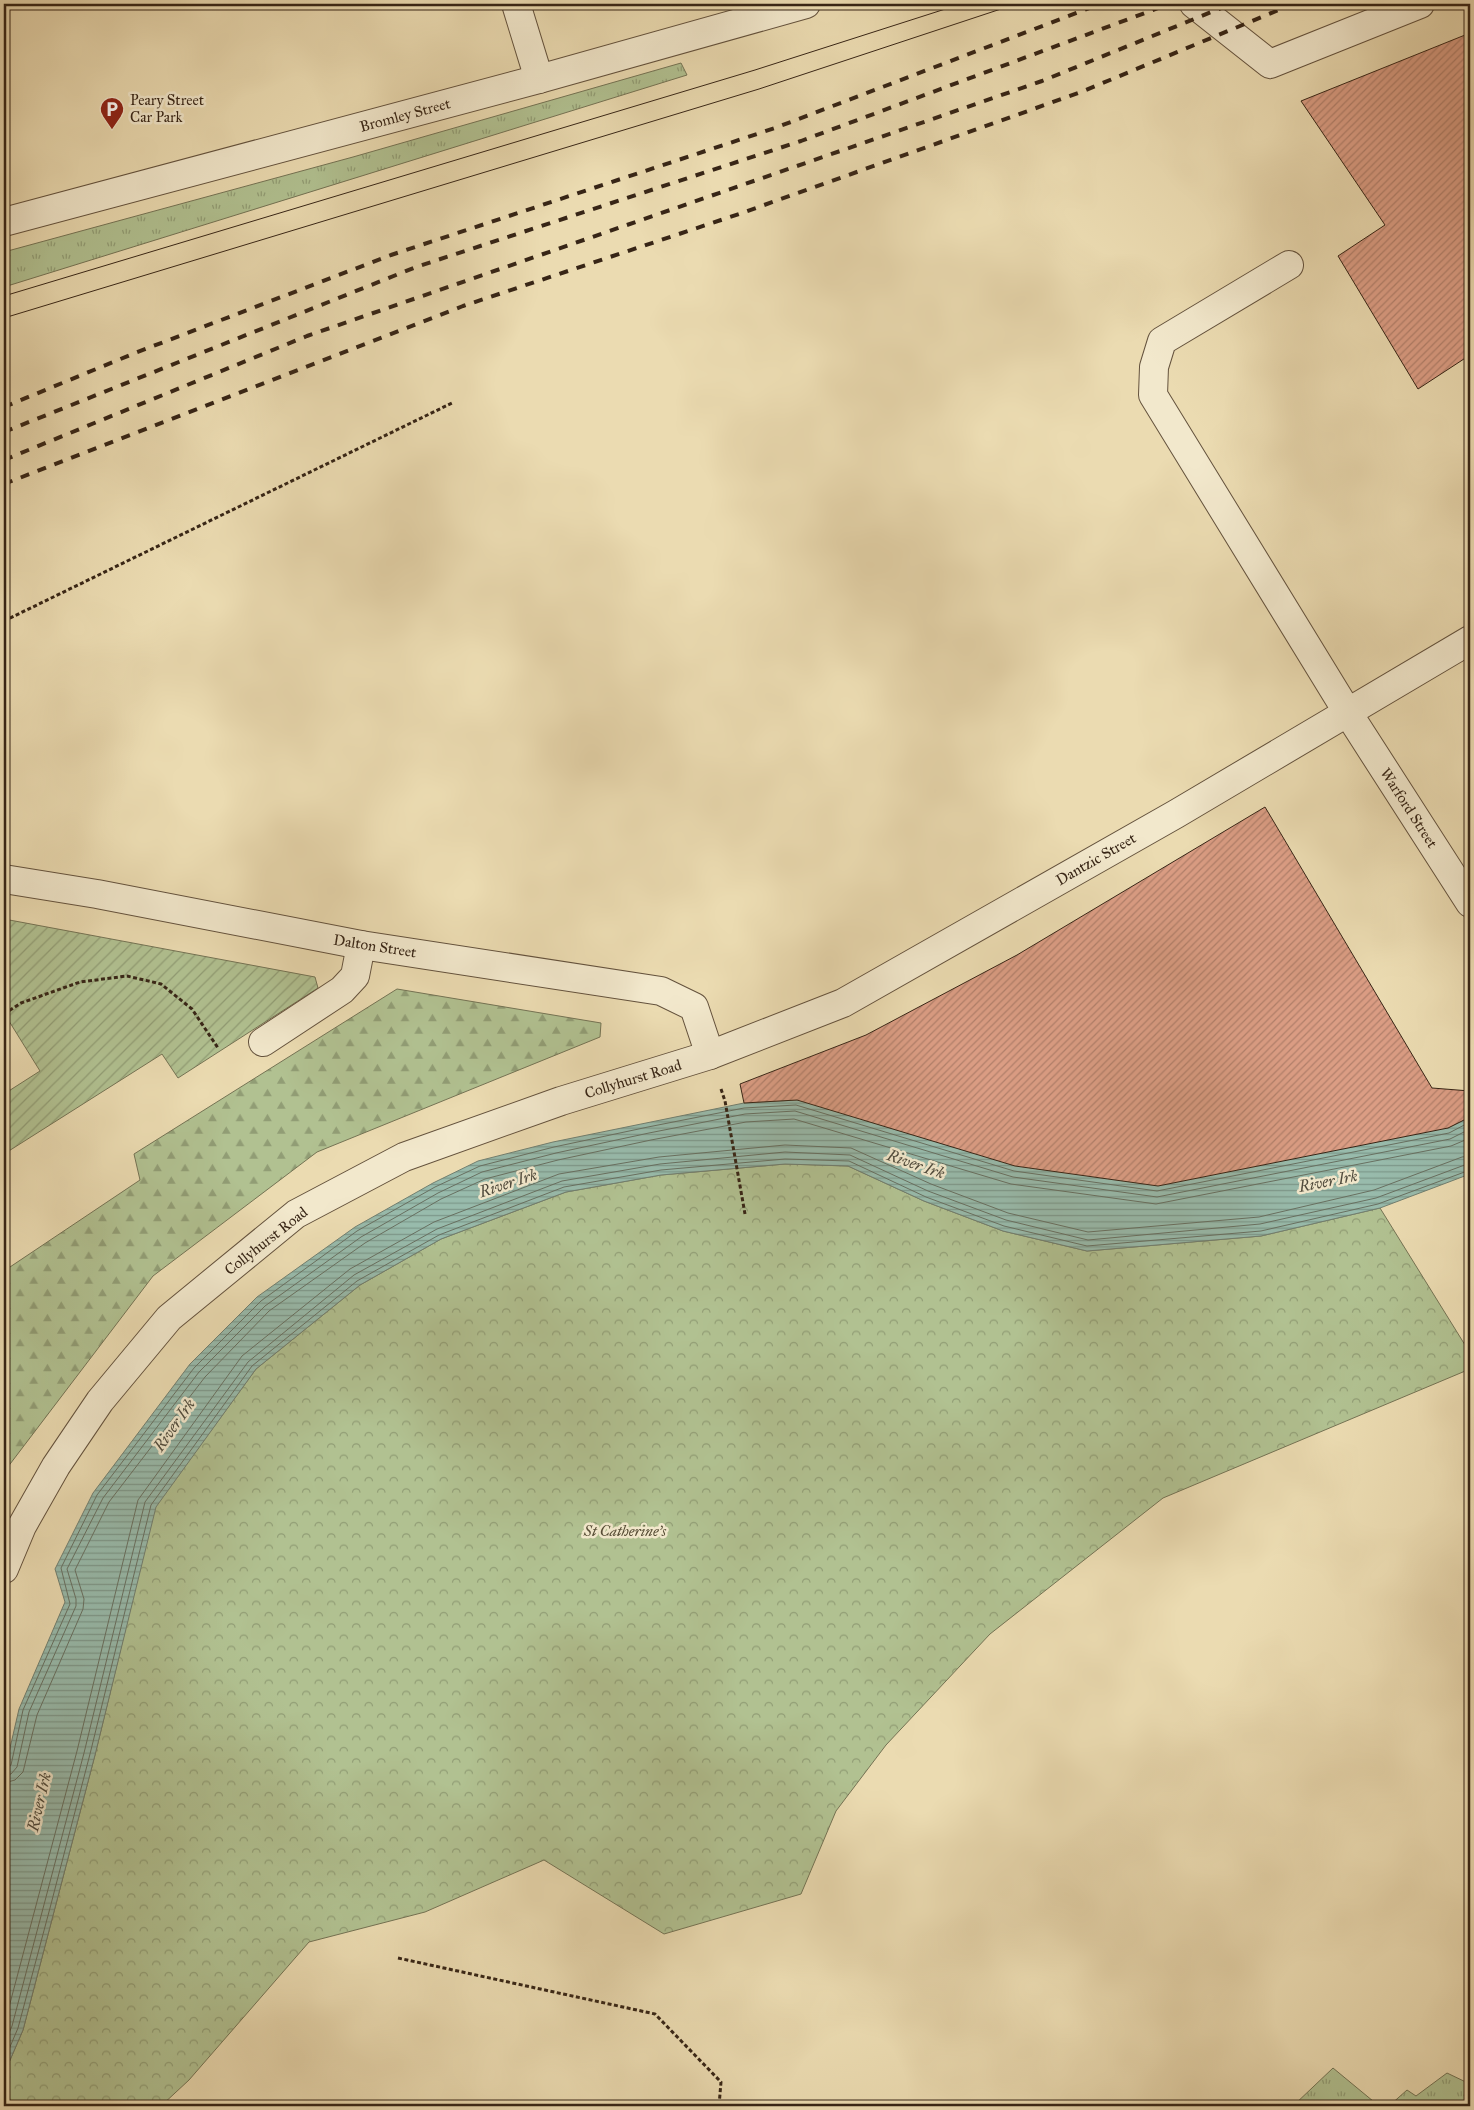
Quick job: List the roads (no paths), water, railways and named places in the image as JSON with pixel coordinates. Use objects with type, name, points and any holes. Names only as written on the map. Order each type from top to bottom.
[{"type":"street","points":[[516,4],[538,79]]},
{"type":"street","name":"Bromley Street","points":[[4,222],[538,79],[806,4]]},
{"type":"street","points":[[1194,4],[1270,64],[1420,4]]},
{"type":"street","name":"Warford Street","points":[[1289,265],[1162,341],[1154,367],[1153,395],[1348,713],[1470,903]]},
{"type":"street","name":"Dantzic Street","points":[[710,1055],[843,1003],[1176,814],[1470,640]]},
{"type":"street","name":"Dalton Street","points":[[4,879],[97,894],[361,944],[661,991],[694,1007],[710,1055]]},
{"type":"street","points":[[263,1042],[342,990],[355,976],[361,944]]},
{"type":"street","name":"Collyhurst Road","points":[[4,1569],[22,1526],[56,1466],[113,1386],[169,1318],[296,1214],[404,1157],[561,1101],[710,1055]]},
{"type":"water","name":"River Irk","points":[[797,1100],[1448,1128],[1470,1117],[1470,1174],[1380,1208],[1261,1236],[1087,1251],[1003,1231],[924,1201],[848,1166],[785,1164],[661,1175],[566,1192],[441,1239],[360,1285],[256,1369],[156,1507],[95,1755],[23,2030],[4,2074],[4,1774],[19,1709],[65,1602],[55,1569],[93,1493],[190,1364],[257,1297],[355,1227],[433,1183],[478,1161],[553,1142],[744,1103]]},
{"type":"tram line","points":[[4,296],[755,70],[961,4]]},
{"type":"tram line","points":[[4,318],[759,89],[1016,4]]},
{"type":"railway","points":[[4,407],[135,353],[391,255],[775,128],[1100,4]]},
{"type":"railway","points":[[4,432],[416,267],[801,141],[1169,4]]},
{"type":"railway","points":[[4,460],[307,336],[1042,81],[1231,4]]},
{"type":"railway","points":[[4,484],[463,306],[739,214],[1081,92],[1293,4]]},
{"type":"place","name":"Peary Street Car Park","points":[[112,130]]},
{"type":"park label","name":"St Catherine's","points":[[625,1531]]}]
